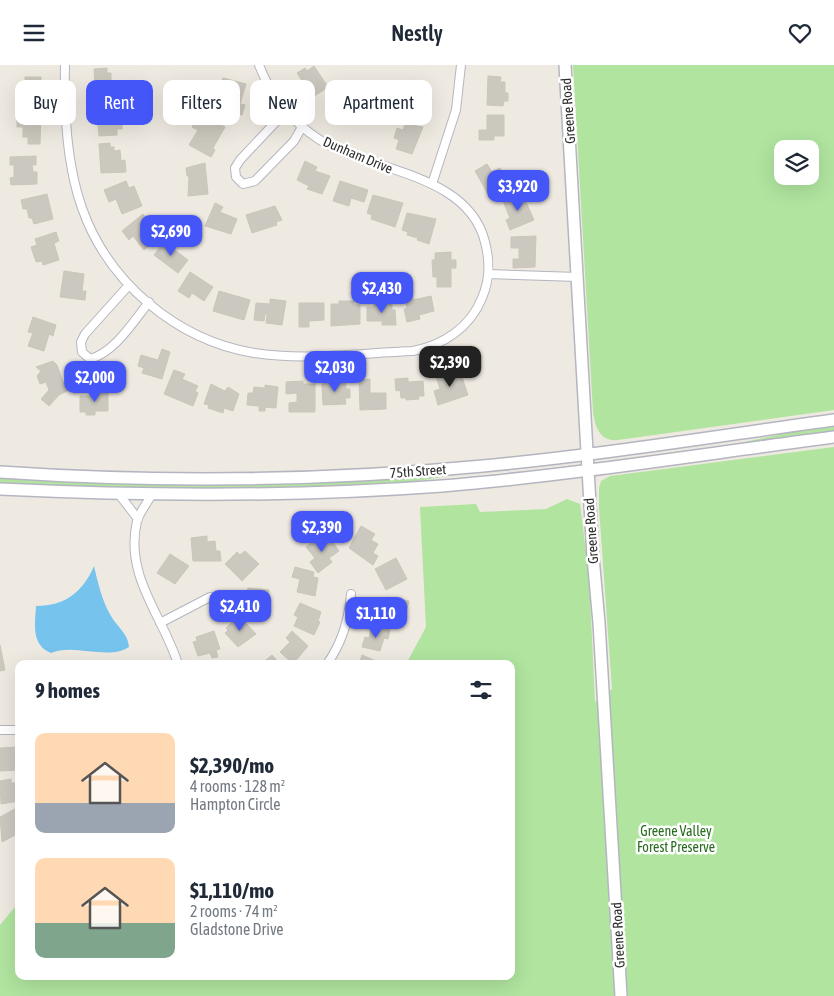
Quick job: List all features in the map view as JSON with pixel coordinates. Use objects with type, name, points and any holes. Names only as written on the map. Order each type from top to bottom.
[{"type":"main road","name":"Greene Road","points":[[565,65],[621,996]]},
{"type":"main road","name":"75th Street","points":[[0,472],[136,478],[293,477],[430,470],[587,454],[834,420]]},
{"type":"main road","name":"75th Street","points":[[0,489],[152,495],[258,495],[367,491],[441,486],[588,470],[834,437]]},
{"type":"street","points":[[65,65],[71,164],[76,187],[91,229],[106,255],[129,285],[177,324],[196,335],[232,348],[254,353],[295,356],[413,351],[435,345],[447,339],[468,322],[482,299],[489,274],[578,277]]},
{"type":"street","name":"Dunham Drive","points":[[259,65],[266,80]]},
{"type":"street","points":[[432,184],[456,110],[461,65]]},
{"type":"street","points":[[273,125],[240,160],[235,168],[236,177],[243,184],[255,181],[294,141],[302,127]]},
{"type":"street","name":"Dunham Drive","points":[[302,127],[322,141],[342,151],[432,184],[453,195],[472,214],[484,238],[489,274]]},
{"type":"street","points":[[129,285],[80,342],[82,352],[90,359],[100,356],[110,349],[149,302]]},
{"type":"street","points":[[118,493],[138,519]]},
{"type":"street","points":[[152,495],[138,519],[136,565],[142,585],[176,660]]},
{"type":"street","points":[[329,660],[341,639],[349,614],[351,594]]},
{"type":"street","points":[[160,623],[210,597]]},
{"type":"street","points":[[0,730],[15,730]]},
{"type":"green space","points":[[573,65],[834,65],[834,410],[618,440],[607,439],[595,423]]},
{"type":"green space","points":[[834,426],[834,431],[727,446],[790,432]]},
{"type":"green space","name":"Greene Valley Forest Preserve","points":[[834,447],[834,996],[0,996],[0,925],[15,907],[15,980],[515,980],[515,660],[408,660],[426,627],[420,507],[476,504],[480,512],[546,509],[567,499],[580,504],[589,575],[595,702],[612,689],[599,508],[601,481],[610,476]]},
{"type":"green space","points":[[482,471],[410,482],[253,489],[141,489],[0,483],[0,478],[122,483]]},
{"type":"water","points":[[94,566],[105,604],[113,620],[127,638],[129,647],[111,652],[60,650],[51,653],[40,645],[37,639],[35,627],[36,606],[56,603],[72,596],[90,575]]},
{"type":"building","points":[[314,66],[325,82],[325,89],[315,96],[315,80],[302,80],[297,73],[305,68],[307,71]]},
{"type":"building","points":[[107,68],[107,73],[111,73],[111,80],[95,80],[94,69]]},
{"type":"building","points":[[488,76],[501,77],[500,82],[505,82],[505,93],[508,93],[508,101],[504,101],[503,106],[487,105]]},
{"type":"building","points":[[25,77],[41,77],[41,80],[25,80]]},
{"type":"building","points":[[240,82],[246,84],[240,104]]},
{"type":"building","points":[[240,104],[245,105],[242,115],[240,114]]},
{"type":"building","points":[[487,115],[504,115],[504,136],[494,136],[494,140],[479,140],[479,130],[487,130]]},
{"type":"building","points":[[17,125],[41,125],[40,144],[28,144],[28,137],[23,137],[23,127],[17,127]]},
{"type":"building","points":[[98,125],[122,125],[122,129],[117,129],[117,135],[99,136]]},
{"type":"building","points":[[193,125],[221,125],[225,127],[213,148],[215,150],[211,157],[189,145],[198,130],[192,127]]},
{"type":"building","points":[[405,125],[423,127],[412,154],[396,149],[399,140],[394,138],[397,128],[403,130]]},
{"type":"building","points":[[110,143],[110,147],[114,147],[114,151],[120,150],[121,161],[125,160],[126,172],[101,173],[99,144]]},
{"type":"building","points":[[36,156],[36,165],[32,165],[33,172],[37,172],[37,184],[11,185],[10,178],[14,177],[14,165],[10,165],[10,157]]},
{"type":"building","points":[[305,161],[317,167],[315,171],[330,176],[322,194],[307,189],[309,186],[297,180]]},
{"type":"building","points":[[205,163],[208,194],[188,196],[189,176],[187,176],[186,168]]},
{"type":"building","points":[[487,164],[492,172],[500,168],[511,188],[491,199],[475,171]]},
{"type":"building","points":[[126,181],[129,188],[134,186],[142,206],[122,214],[116,199],[109,202],[104,190]]},
{"type":"building","points":[[340,181],[368,190],[364,202],[351,198],[349,206],[333,201]]},
{"type":"building","points":[[522,193],[534,220],[510,230],[506,220],[510,218],[503,201]]},
{"type":"building","points":[[47,194],[53,219],[34,224],[32,218],[29,218],[27,209],[23,209],[21,200]]},
{"type":"building","points":[[373,195],[403,203],[395,227],[371,219],[372,215],[367,213]]},
{"type":"building","points":[[215,203],[223,207],[220,212],[237,219],[231,234],[205,226]]},
{"type":"building","points":[[275,206],[282,220],[276,222],[277,225],[252,233],[246,215]]},
{"type":"building","points":[[407,213],[436,219],[429,244],[407,235],[408,232],[402,230]]},
{"type":"building","points":[[143,214],[161,236],[144,250],[133,236],[129,240],[122,231]]},
{"type":"building","points":[[56,232],[59,241],[54,243],[59,260],[43,265],[42,261],[36,262],[31,247],[37,245],[35,239]]},
{"type":"building","points":[[536,236],[535,267],[513,268],[513,259],[519,259],[519,248],[511,248],[511,237]]},
{"type":"building","points":[[164,242],[188,260],[178,273],[154,255]]},
{"type":"building","points":[[451,252],[451,260],[456,260],[456,268],[451,268],[451,287],[437,287],[437,277],[433,277],[432,260],[435,260],[435,253]]},
{"type":"building","points":[[64,271],[84,274],[82,291],[86,291],[85,300],[60,297]]},
{"type":"building","points":[[190,272],[213,287],[204,301],[192,293],[189,298],[178,291]]},
{"type":"building","points":[[219,291],[250,300],[244,320],[213,311]]},
{"type":"building","points":[[412,294],[413,300],[431,296],[434,311],[419,315],[420,319],[407,322],[404,309],[407,308],[404,296]]},
{"type":"building","points":[[270,299],[286,301],[282,325],[266,323],[267,315],[265,314],[264,321],[254,320],[256,303],[270,304]]},
{"type":"building","points":[[339,301],[354,301],[354,305],[360,305],[360,324],[331,326],[331,304],[339,304]]},
{"type":"building","points":[[392,302],[392,310],[395,310],[396,325],[382,325],[382,321],[367,321],[367,307],[374,307],[374,303]]},
{"type":"building","points":[[299,303],[324,303],[324,320],[309,321],[309,327],[299,327]]},
{"type":"building","points":[[33,317],[56,325],[53,336],[49,334],[44,351],[28,346],[33,333],[28,332]]},
{"type":"building","points":[[162,349],[170,352],[162,379],[142,373],[144,368],[138,366],[141,355],[158,360]]},
{"type":"building","points":[[53,361],[57,365],[63,382],[71,389],[59,395],[49,406],[41,399],[49,390],[46,382],[40,384],[37,376],[41,371],[36,367]]},
{"type":"building","points":[[174,370],[185,374],[182,379],[198,386],[195,391],[198,393],[193,406],[164,394]]},
{"type":"building","points":[[460,371],[468,395],[438,405],[434,391],[440,389],[436,376],[446,373],[448,380],[455,377],[454,373]]},
{"type":"building","points":[[408,378],[408,382],[423,381],[424,396],[418,396],[419,399],[406,400],[406,398],[401,398],[400,390],[396,391],[395,379]]},
{"type":"building","points":[[370,379],[370,393],[386,393],[386,409],[360,410],[359,380]]},
{"type":"building","points":[[303,381],[303,384],[315,384],[315,412],[289,412],[289,403],[297,402],[297,393],[286,394],[286,382]]},
{"type":"building","points":[[345,381],[346,389],[350,389],[350,398],[345,398],[346,404],[323,405],[322,384]]},
{"type":"building","points":[[211,384],[225,391],[228,387],[239,394],[233,411],[224,408],[223,413],[208,408],[209,405],[204,404]]},
{"type":"building","points":[[265,385],[278,387],[276,408],[265,407],[265,411],[259,411],[259,406],[247,405],[248,393],[253,393],[254,387],[265,388]]},
{"type":"building","points":[[97,391],[108,391],[108,411],[95,411],[95,415],[86,415],[86,412],[80,412],[80,396],[97,396]]},
{"type":"building","points":[[361,526],[375,534],[371,540],[378,544],[373,553],[378,556],[373,565],[349,548]]},
{"type":"building","points":[[207,536],[207,542],[215,541],[216,551],[220,551],[221,561],[193,561],[191,538]]},
{"type":"building","points":[[321,536],[325,542],[329,537],[339,551],[329,558],[332,562],[318,573],[310,562],[315,558],[306,547]]},
{"type":"building","points":[[245,551],[259,564],[242,581],[225,564],[237,552],[240,555]]},
{"type":"building","points":[[170,554],[189,566],[175,584],[157,573]]},
{"type":"building","points":[[396,558],[407,579],[386,590],[375,569]]},
{"type":"building","points":[[295,567],[314,572],[313,577],[318,578],[315,596],[297,592],[300,579],[292,577]]},
{"type":"building","points":[[248,588],[269,590],[268,603],[263,603],[262,611],[243,609]]},
{"type":"building","points":[[386,597],[409,601],[405,616],[400,615],[398,622],[378,619],[379,610],[382,610],[382,606],[385,605]]},
{"type":"building","points":[[300,603],[321,612],[318,621],[320,622],[314,635],[294,626],[298,617],[294,615]]},
{"type":"building","points":[[242,619],[256,634],[238,647],[225,633],[228,630],[226,628],[234,620],[237,623]]},
{"type":"building","points":[[372,626],[390,630],[388,639],[384,638],[380,651],[362,647],[365,637],[369,638]]},
{"type":"building","points":[[214,631],[220,649],[216,650],[218,657],[212,658],[210,653],[198,656],[193,642],[197,641],[196,637]]},
{"type":"building","points":[[292,631],[308,646],[296,660],[289,660],[280,652],[290,642],[286,638]]},
{"type":"building","points":[[0,645],[5,670],[0,671]]},
{"type":"building","points":[[272,655],[276,660],[266,660]]},
{"type":"building","points":[[362,655],[374,660],[360,660]]},
{"type":"building","points":[[15,747],[15,770],[0,771],[0,748]]},
{"type":"building","points":[[11,779],[11,783],[15,783],[15,802],[1,804],[0,781]]},
{"type":"building","points":[[15,809],[15,835],[2,842],[0,817]]}]
